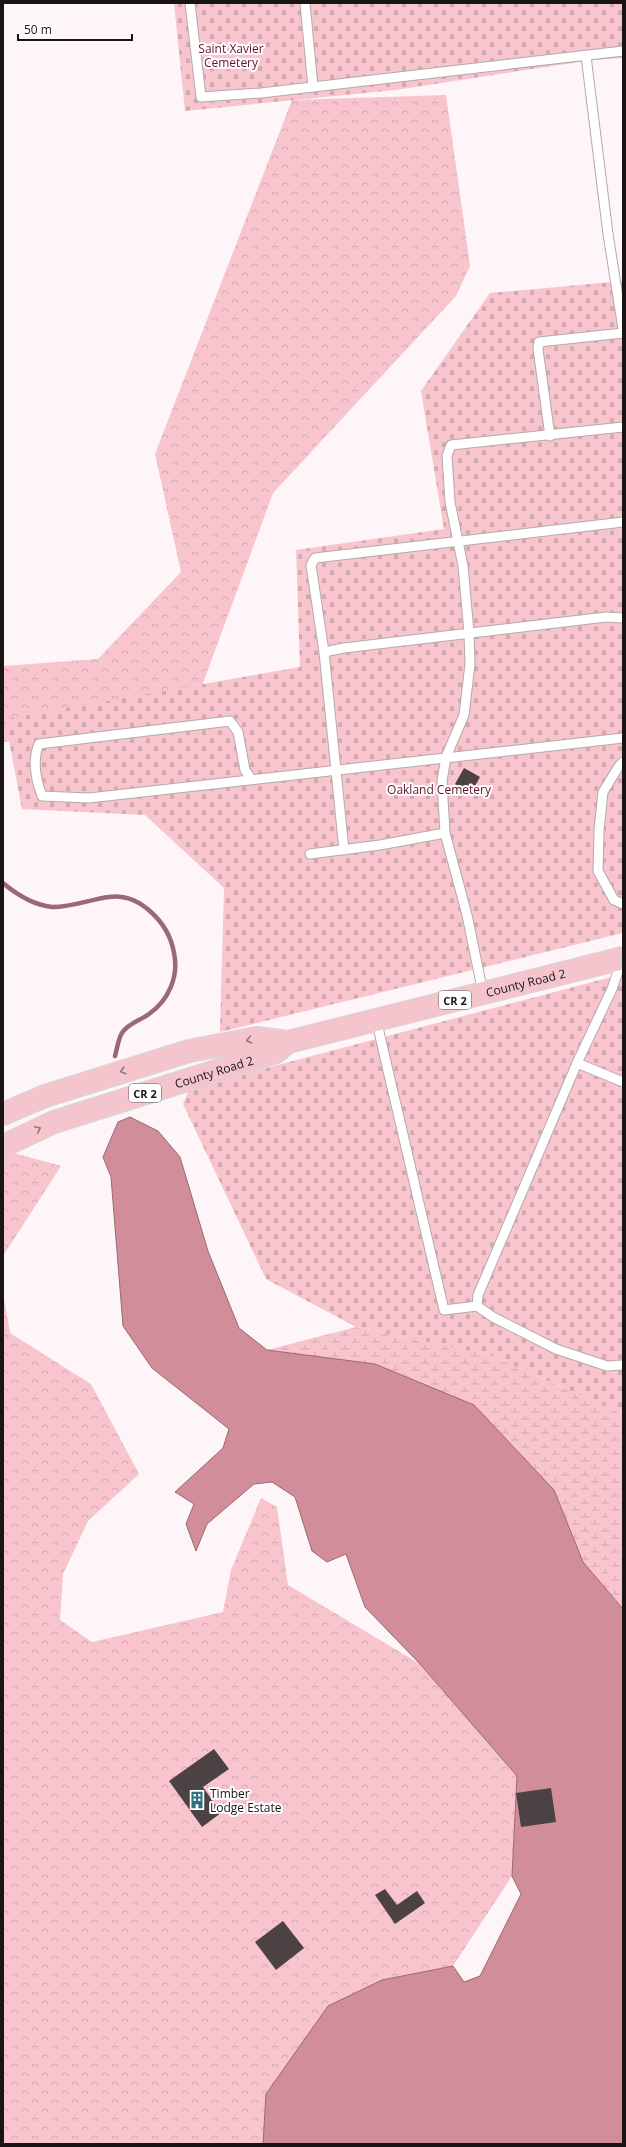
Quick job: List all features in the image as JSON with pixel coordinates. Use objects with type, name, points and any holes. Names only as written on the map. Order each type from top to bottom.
[{"type":"main road","name":"County Road 2","points":[[3,1114],[45,1096],[189,1051],[257,1038],[288,1042],[623,958]]},
{"type":"main road","name":"County Road 2","points":[[3,1146],[54,1122],[276,1052],[288,1042]]},
{"type":"lane","points":[[190,3],[201,97],[313,87],[623,51]]},
{"type":"lane","points":[[305,3],[313,87]]},
{"type":"lane","points":[[586,56],[608,234],[623,329]]},
{"type":"lane","points":[[550,436],[538,349],[539,342],[623,333]]},
{"type":"lane","points":[[483,993],[467,915],[445,833],[442,781],[446,757],[464,714],[470,664],[463,566],[450,502],[447,456],[451,445],[550,436],[623,427]]},
{"type":"lane","points":[[344,850],[324,652],[311,565],[315,558],[458,540],[623,522]]},
{"type":"lane","points":[[324,652],[344,648],[606,617],[623,618]]},
{"type":"lane","points":[[251,779],[245,770],[238,732],[230,721],[39,744],[34,755],[38,785],[42,796],[90,798],[251,779],[335,769],[412,762],[623,738]]},
{"type":"lane","points":[[623,762],[603,792],[598,871],[614,900],[623,904]]},
{"type":"lane","points":[[310,854],[380,845],[445,833]]},
{"type":"lane","points":[[476,1306],[478,1295],[577,1063],[612,989],[623,958]]},
{"type":"lane","points":[[376,1020],[444,1310],[476,1306],[493,1317],[556,1349],[607,1366],[623,1365]]},
{"type":"lane","points":[[577,1063],[623,1082]]},
{"type":"green space","name":"Saint Xavier Cemetery","points":[[174,3],[623,3],[623,58],[592,60],[395,90],[185,111]]},
{"type":"green space","points":[[446,95],[470,266],[456,296],[273,493],[196,702],[177,724],[3,742],[3,666],[98,659],[181,572],[155,454],[292,100]]},
{"type":"green space","name":"Oakland Cemetery","points":[[623,281],[623,933],[220,1032],[224,888],[145,815],[22,809],[5,719],[300,667],[296,550],[444,529],[421,391],[490,293]]},
{"type":"green space","points":[[623,974],[623,1414],[490,1355],[356,1327],[266,1279],[183,1104],[190,1088]]},
{"type":"green space","points":[[14,1153],[61,1166],[3,1256],[3,1159]]},
{"type":"green space","points":[[3,1293],[10,1333],[91,1384],[139,1474],[88,1521],[63,1574],[60,1620],[92,1642],[223,1612],[231,1570],[261,1498],[277,1507],[288,1585],[420,1664],[517,1776],[512,1876],[453,1966],[382,1980],[266,2094],[263,2144],[3,2144]]},
{"type":"green space","points":[[356,1327],[490,1355],[623,1414],[623,1609],[583,1562],[554,1490],[267,1350]]},
{"type":"shaded area","points":[[130,1117],[158,1131],[180,1157],[208,1251],[239,1328],[267,1350],[375,1364],[474,1405],[554,1490],[583,1562],[623,1609],[623,2144],[263,2144],[266,2094],[328,2006],[382,1980],[453,1966],[464,1982],[480,1976],[521,1894],[512,1876],[517,1776],[420,1664],[365,1607],[346,1554],[327,1562],[312,1551],[295,1497],[272,1482],[254,1484],[207,1524],[196,1551],[186,1524],[194,1504],[175,1492],[223,1448],[229,1429],[152,1368],[123,1326],[111,1177],[103,1157],[118,1122]]},
{"type":"building","points":[[464,768],[480,777],[471,793],[455,784]]},
{"type":"building","name":"Timber Lodge Estate","points":[[214,1749],[229,1769],[203,1787],[221,1813],[202,1827],[169,1781]]},
{"type":"building","points":[[551,1788],[556,1822],[521,1827],[516,1793]]},
{"type":"building","points":[[385,1889],[397,1905],[417,1891],[425,1903],[395,1924],[375,1895]]},
{"type":"building","points":[[283,1921],[304,1948],[276,1970],[255,1942]]},
{"type":"waterway","points":[[3,883],[26,898],[39,904],[52,907],[65,906],[109,897],[120,897],[132,900],[151,912],[166,931],[171,942],[175,962],[174,979],[171,987],[167,995],[156,1008],[124,1030],[115,1056]]},
{"type":"place","name":"Timber Lodge Estate","points":[[197,1800]]}]
